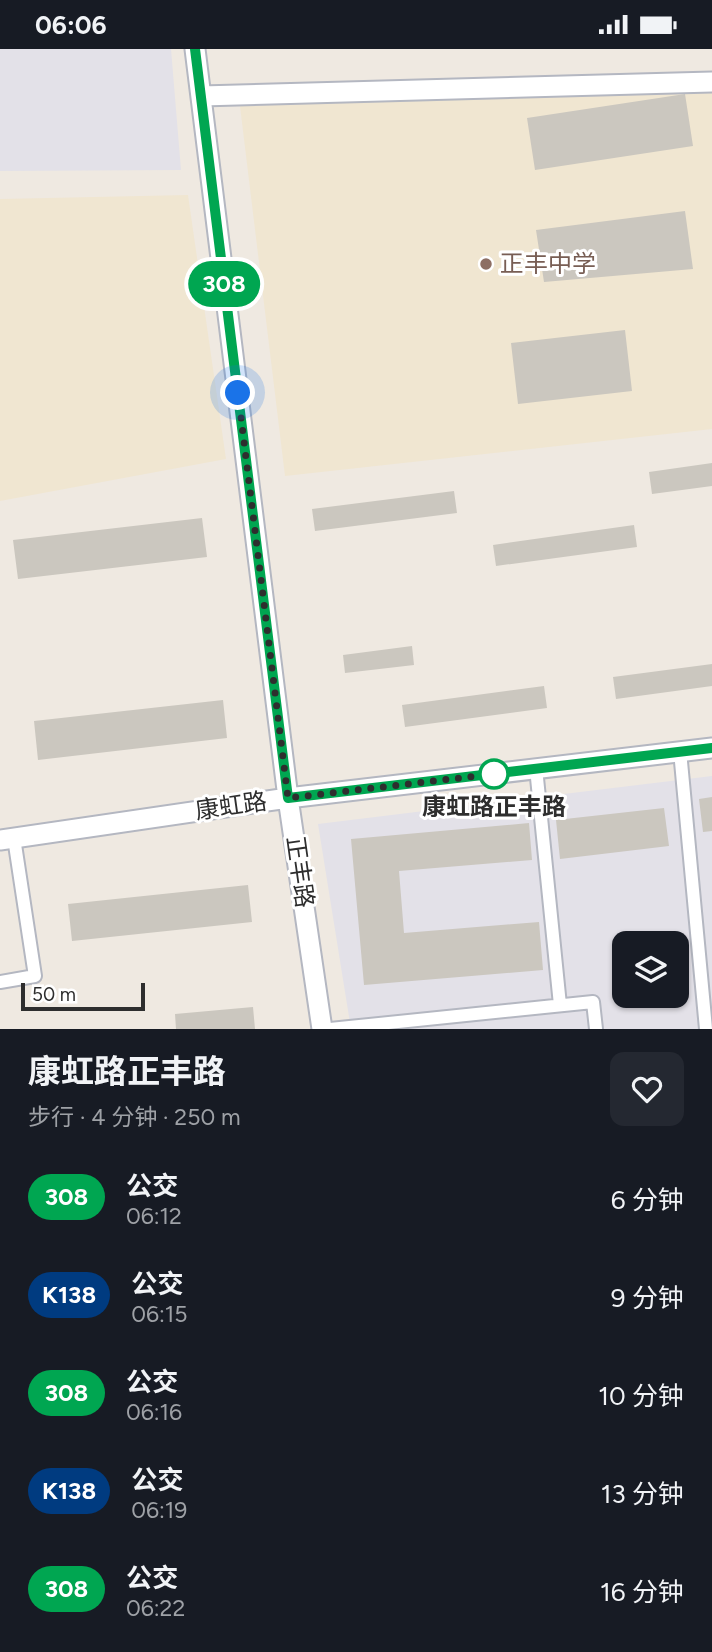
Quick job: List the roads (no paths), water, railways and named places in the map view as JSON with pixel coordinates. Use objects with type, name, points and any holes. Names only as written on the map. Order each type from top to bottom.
[{"type":"street","name":"正丰路","points":[[195,49],[288,798],[322,1029]]},
{"type":"street","points":[[201,96],[712,82]]},
{"type":"street","name":"康虹路","points":[[7,839],[288,798],[712,748]]},
{"type":"street","points":[[680,751],[706,1029]]},
{"type":"street","points":[[536,768],[559,1005]]},
{"type":"street","points":[[0,982],[35,976],[7,839]]},
{"type":"street","points":[[330,1029],[593,1002],[596,1029]]},
{"type":"place","name":"正丰中学","points":[[486,264]]},
{"type":"place","name":"康虹路正丰路","points":[[494,774]]}]
